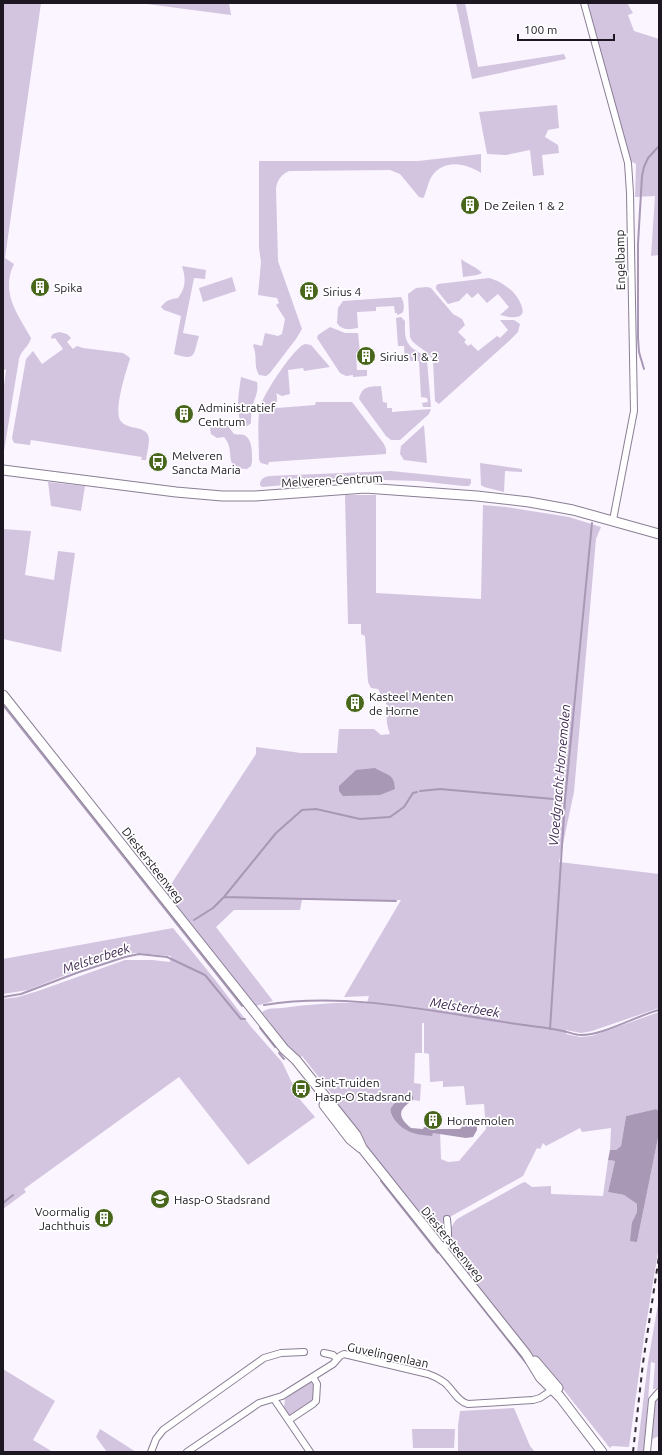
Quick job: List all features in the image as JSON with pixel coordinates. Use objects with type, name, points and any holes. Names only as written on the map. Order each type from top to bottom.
[{"type":"main road","name":"Melveren-Centrum","points":[[3,470],[176,492],[222,496],[255,496],[365,488],[476,496],[529,502],[573,510],[659,534]]},
{"type":"main road","name":"Diestersteenweg","points":[[3,695],[284,1049],[296,1060],[354,1132],[362,1148],[526,1354],[532,1358],[555,1389],[609,1452]]},
{"type":"main road","name":"Diestersteenweg","points":[[555,1389],[602,1452]]},
{"type":"street","name":"Engelbamp","points":[[584,3],[628,163],[630,193],[634,411],[613,520]]},
{"type":"street","points":[[443,1250],[447,1245],[448,1239],[447,1219]]},
{"type":"street","points":[[151,1452],[156,1439],[168,1426],[264,1358],[281,1353],[304,1352]]},
{"type":"street","name":"Guvelingenlaan","points":[[324,1353],[333,1355],[338,1359],[344,1354],[437,1377],[445,1383],[463,1403],[468,1404],[533,1400],[540,1398],[555,1389]]},
{"type":"street","points":[[187,1452],[259,1403],[282,1396],[333,1364],[338,1359]]},
{"type":"street","points":[[289,1420],[316,1401],[317,1384],[313,1377]]},
{"type":"street","points":[[647,1452],[652,1400],[659,1392]]},
{"type":"street","points":[[274,1399],[310,1452]]},
{"type":"shaded area","points":[[3,3],[41,3],[5,258],[14,264],[10,275],[9,284],[12,303],[31,338],[29,344],[21,353],[19,359],[3,457],[3,394],[6,370],[3,369]]},
{"type":"shaded area","points":[[139,3],[229,3],[231,15]]},
{"type":"shaded area","points":[[456,3],[465,3],[478,67],[564,54],[566,59],[472,79]]},
{"type":"shaded area","points":[[591,3],[627,3],[633,13],[628,15],[634,31],[659,39],[659,255],[651,256],[655,196],[635,197],[636,164],[630,161],[586,5]]},
{"type":"shaded area","points":[[557,105],[559,128],[548,130],[545,137],[558,145],[559,153],[542,155],[544,175],[533,176],[530,150],[506,155],[487,154],[479,112]]},
{"type":"shaded area","points":[[481,154],[481,173],[462,165],[455,164],[443,167],[432,176],[423,198],[419,197],[400,174],[390,170],[289,171],[282,176],[276,188],[278,261],[302,329],[270,373],[266,376],[259,375],[256,368],[253,346],[254,344],[262,346],[265,333],[278,336],[282,334],[285,319],[276,305],[279,303],[277,298],[258,295],[261,262],[259,248],[259,161],[418,161]]},
{"type":"shaded area","points":[[461,259],[477,269],[482,273],[463,277]]},
{"type":"shaded area","points":[[182,266],[206,270],[205,279],[194,278],[183,333],[199,336],[194,352],[190,357],[174,354],[181,316],[164,310],[161,307],[169,300],[178,298],[181,294],[184,287]]},
{"type":"shaded area","points":[[232,277],[236,291],[203,302],[199,288]]},
{"type":"shaded area","points":[[489,278],[501,283],[514,293],[523,309],[520,316],[512,317],[500,315],[509,307],[498,294],[487,303],[478,293],[472,298],[467,293],[459,301],[448,304],[436,289],[438,284]]},
{"type":"shaded area","points":[[416,288],[431,288],[453,314],[462,319],[465,325],[458,332],[466,340],[464,342],[468,346],[471,344],[478,351],[497,336],[500,338],[508,330],[500,320],[514,320],[520,324],[518,332],[509,341],[439,404],[435,401],[433,361],[431,357],[410,337],[408,294]]},
{"type":"shaded area","points":[[401,297],[404,305],[404,310],[402,313],[397,315],[397,313],[395,313],[394,306],[376,307],[376,311],[357,312],[358,328],[344,328],[339,326],[337,323],[338,308],[343,301]]},
{"type":"shaded area","points":[[401,317],[405,321],[405,335],[408,343],[427,360],[431,407],[423,407],[422,403],[428,402],[427,398],[421,397],[419,361],[405,361],[404,346],[398,346],[396,318]]},
{"type":"shaded area","points":[[330,327],[345,333],[358,333],[360,353],[356,353],[357,370],[367,370],[367,376],[353,377],[353,375],[346,376],[340,373],[317,338],[318,335]]},
{"type":"shaded area","points":[[59,332],[67,334],[71,338],[67,342],[73,349],[77,346],[123,353],[129,357],[130,359],[119,399],[119,415],[120,420],[127,426],[141,429],[148,434],[149,441],[146,460],[141,460],[142,457],[31,440],[30,445],[14,443],[12,438],[26,359],[33,351],[42,364],[63,349],[55,338],[52,339],[51,337],[53,334]]},
{"type":"shaded area","points":[[305,344],[311,345],[330,367],[304,371],[303,368],[288,370],[290,394],[282,396],[276,393],[277,408],[315,405],[316,402],[352,402],[384,444],[386,454],[269,462],[268,465],[261,463],[259,460],[258,434],[260,407],[262,401],[287,362],[300,347]]},
{"type":"shaded area","points":[[241,377],[257,382],[257,394],[251,415],[251,423],[246,426],[242,425],[239,413],[238,401]]},
{"type":"shaded area","points":[[381,386],[383,402],[387,403],[387,408],[392,408],[392,412],[431,409],[429,414],[400,440],[391,440],[386,436],[359,399],[360,394],[364,389]]},
{"type":"shaded area","points":[[221,421],[227,425],[234,434],[244,435],[249,440],[252,462],[251,466],[247,469],[234,466],[232,463],[228,442],[224,437],[217,438],[211,434],[209,423]]},
{"type":"shaded area","points":[[424,425],[427,463],[404,460],[400,454],[401,446]]},
{"type":"shaded area","points":[[480,463],[522,469],[522,472],[505,471],[504,492],[481,485]]},
{"type":"shaded area","points":[[391,471],[471,479],[471,483],[469,486],[463,486],[419,481],[353,479],[262,487],[260,485],[261,481],[265,477],[269,476]]},
{"type":"shaded area","points":[[48,482],[85,486],[81,511],[51,506]]},
{"type":"shaded area","points":[[345,495],[376,495],[376,593],[481,599],[483,505],[569,517],[601,527],[596,539],[574,792],[559,862],[659,874],[659,1008],[592,1031],[581,1033],[566,1030],[566,1034],[580,1037],[592,1036],[659,1012],[659,1111],[656,1109],[626,1116],[621,1146],[616,1150],[610,1150],[611,1128],[582,1132],[580,1128],[546,1146],[543,1143],[540,1149],[537,1148],[523,1176],[448,1218],[442,1243],[332,1102],[335,1098],[302,1056],[298,1059],[262,1012],[269,1009],[314,1004],[367,1003],[369,996],[344,997],[401,900],[302,900],[300,910],[234,910],[216,927],[273,1001],[256,1006],[166,892],[256,754],[256,747],[301,753],[337,753],[339,729],[374,729],[381,735],[390,734],[387,720],[388,707],[378,689],[371,688],[368,682],[365,636],[361,634],[361,624],[348,624]],"holes":[[[422,1023],[424,1023],[424,1053],[429,1054],[430,1082],[443,1081],[443,1087],[464,1086],[466,1105],[484,1104],[486,1129],[459,1161],[448,1162],[441,1159],[440,1131],[417,1134],[403,1127],[391,1114],[392,1106],[404,1094],[412,1095],[413,1100],[420,1101],[421,1084],[414,1083],[415,1053],[422,1053]]]},
{"type":"shaded area","points":[[3,529],[31,531],[25,575],[54,580],[58,551],[75,553],[61,652],[3,639]]},
{"type":"shaded area","points":[[375,768],[392,777],[395,789],[380,795],[343,796],[339,791],[339,786],[356,770]]},
{"type":"shaded area","points":[[173,928],[252,1028],[282,1062],[293,1085],[290,1088],[315,1117],[248,1165],[179,1077],[24,1189],[26,1192],[3,1209],[3,999],[18,997],[38,991],[125,960],[170,962],[171,956],[135,953],[118,956],[98,962],[28,990],[3,994],[3,959]]},
{"type":"shaded area","points":[[404,1094],[412,1095],[413,1097],[413,1100],[404,1107],[401,1113],[403,1120],[411,1128],[423,1129],[424,1127],[435,1129],[460,1129],[467,1121],[472,1120],[477,1122],[477,1130],[473,1137],[466,1138],[433,1133],[432,1136],[410,1132],[398,1124],[391,1112],[392,1106]]},
{"type":"shaded area","points":[[656,1109],[659,1111],[659,1133],[637,1242],[630,1241],[632,1222],[637,1212],[637,1204],[624,1195],[608,1192],[615,1161],[608,1160],[610,1150],[616,1150],[621,1146],[626,1116]]},
{"type":"shaded area","points":[[659,1133],[659,1246],[644,1337],[629,1447],[612,1446],[610,1448],[547,1369],[534,1357],[450,1254],[449,1235],[454,1222],[457,1219],[525,1182],[532,1187],[551,1186],[551,1194],[603,1196],[608,1160],[615,1161],[608,1192],[624,1195],[637,1204],[637,1212],[632,1222],[637,1242]]},
{"type":"shaded area","points":[[659,1298],[659,1388],[653,1389],[655,1363],[651,1362],[644,1452],[637,1452],[648,1362]]},
{"type":"shaded area","points":[[3,1369],[55,1401],[33,1440],[53,1452],[3,1452]]},
{"type":"shaded area","points":[[310,1383],[314,1386],[313,1399],[310,1403],[290,1416],[284,1408],[285,1399]]},
{"type":"shaded area","points":[[659,1393],[659,1436],[652,1439],[653,1394]]},
{"type":"shaded area","points":[[514,1408],[530,1446],[535,1452],[458,1452],[458,1426],[460,1411]]},
{"type":"shaded area","points":[[100,1429],[136,1452],[107,1452],[96,1437]]},
{"type":"shaded area","points":[[412,1429],[455,1429],[454,1448],[413,1448]]},
{"type":"waterway","points":[[644,369],[639,352],[638,338],[638,244],[642,176],[648,158],[659,146]]},
{"type":"waterway","name":"Vloedgracht Hornemolen","points":[[550,1029],[565,800],[592,523]]},
{"type":"waterway","points":[[3,705],[242,1006]]},
{"type":"waterway","points":[[420,791],[440,789],[565,800]]},
{"type":"waterway","points":[[194,920],[213,908],[224,897],[276,833],[302,810],[316,809],[360,819],[390,817],[404,807],[413,793],[417,792]]},
{"type":"waterway","points":[[224,897],[396,901]]},
{"type":"waterway","name":"Melsterbeek","points":[[3,997],[21,994],[79,972],[139,954],[167,957],[205,975],[241,1019],[245,1019]]},
{"type":"waterway","name":"Melsterbeek","points":[[264,1005],[297,1001],[362,1002],[394,1005],[553,1029],[576,1035],[590,1034],[610,1029],[659,1010]]},
{"type":"waterway","points":[[260,1028],[275,1047]]},
{"type":"waterway","points":[[279,1053],[284,1059]]},
{"type":"waterway","points":[[381,1181],[438,1253]]},
{"type":"waterway","points":[[3,1203],[13,1195]]},
{"type":"waterway","points":[[440,1254],[526,1363]]},
{"type":"railway","points":[[633,1452],[643,1363],[659,1256]]},
{"type":"place","name":"De Zeilen 1 & 2","points":[[470,205]]},
{"type":"place","name":"Spika","points":[[40,287]]},
{"type":"place","name":"Sirius 4","points":[[309,291]]},
{"type":"place","name":"Sirius 1 & 2","points":[[366,356]]},
{"type":"place","name":"Administratief Centrum","points":[[184,414]]},
{"type":"place","name":"Melveren Sancta Maria","points":[[158,462]]},
{"type":"place","name":"Kasteel Menten de Horne","points":[[355,703]]},
{"type":"place","name":"Sint-Truiden Hasp-O Stadsrand","points":[[301,1089]]},
{"type":"place","name":"Hornemolen","points":[[433,1120]]},
{"type":"place","name":"Hasp-O Stadsrand","points":[[160,1199]]},
{"type":"place","name":"Voormalig Jachthuis","points":[[104,1218]]}]
